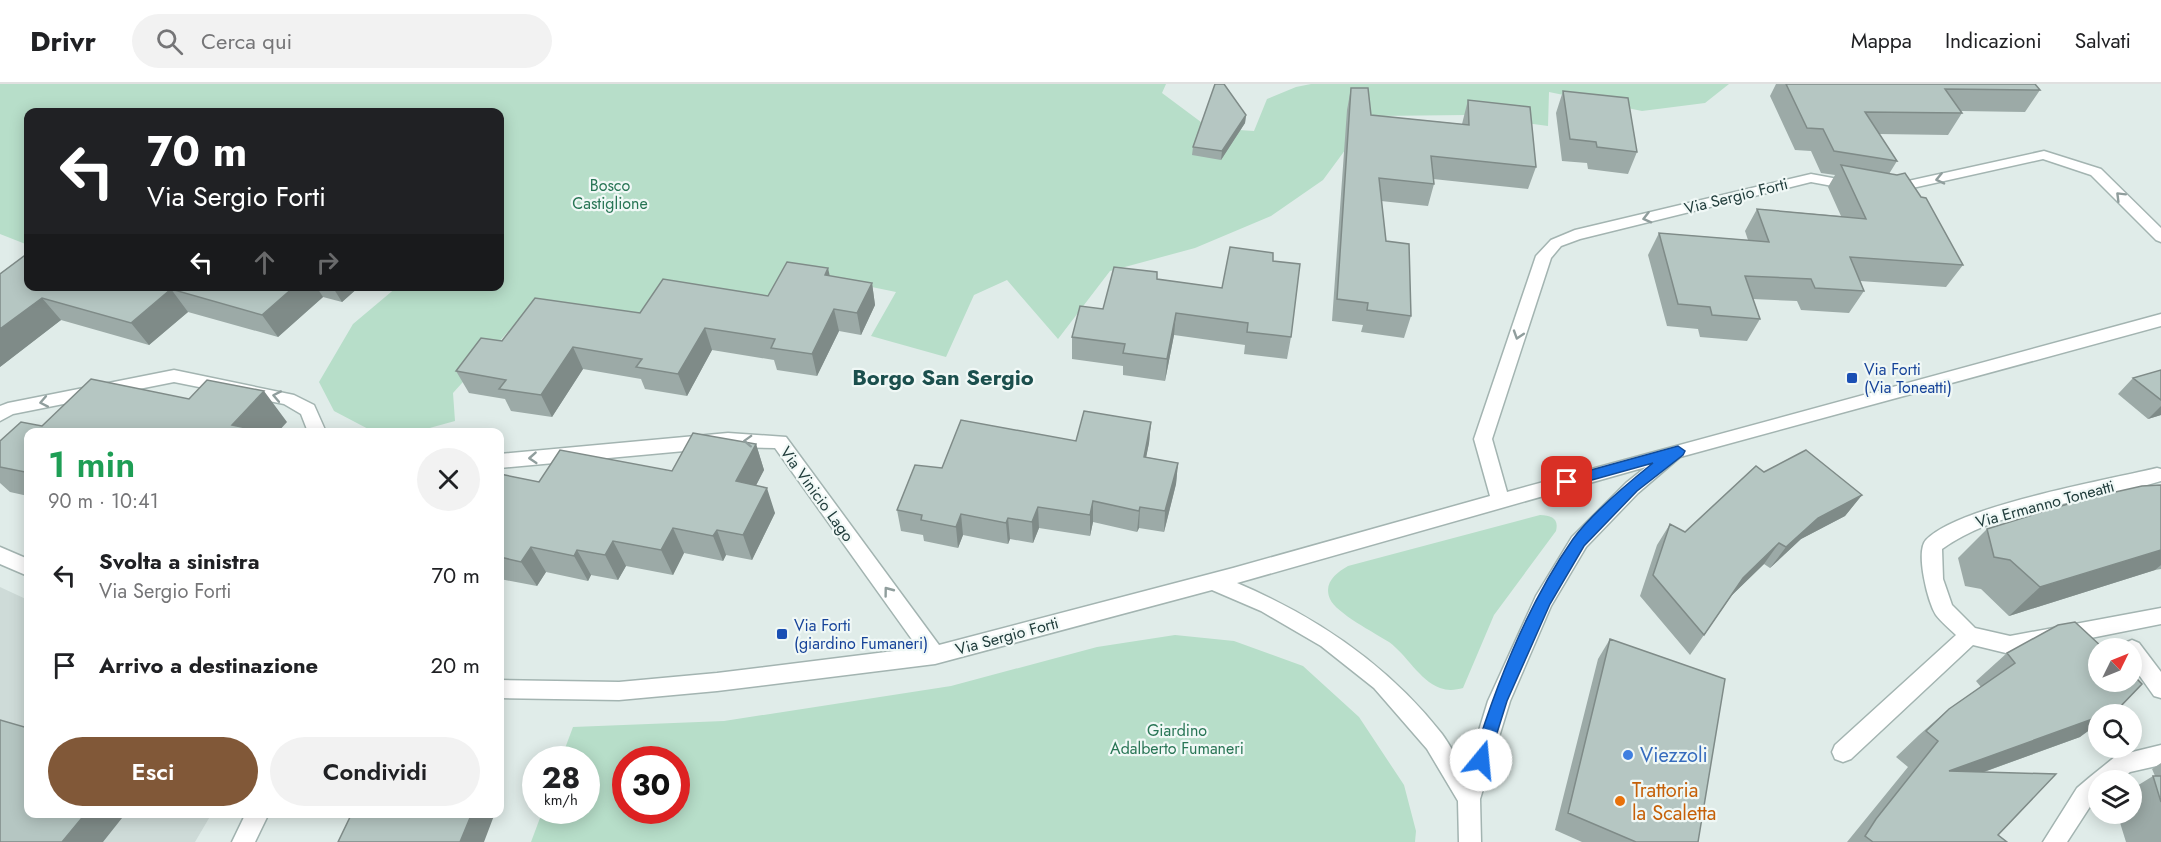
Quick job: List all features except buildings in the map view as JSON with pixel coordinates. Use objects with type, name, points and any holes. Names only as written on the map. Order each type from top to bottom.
[{"type":"street","name":"Via Sergio Forti","points":[[1501,501],[1483,439],[1544,256],[1556,243],[1575,235],[1811,178],[1883,190],[2044,155],[2096,172],[2161,237]]},
{"type":"street","name":"Via Sergio Forti","points":[[504,689],[619,691],[717,682],[935,655],[2161,320]]},
{"type":"street","points":[[0,415],[8,409],[174,376],[288,399],[308,410],[315,428]]},
{"type":"street","name":"Via Vinicio Lago","points":[[504,461],[728,440],[780,442],[935,655]]},
{"type":"street","points":[[1470,842],[1469,799],[1499,701],[1543,602],[1579,542],[1632,488],[1678,451]]},
{"type":"street","name":"Via Ermanno Toneatti","points":[[1968,635],[1944,610],[1933,579],[1932,546],[1956,529],[2012,510],[2157,475]]},
{"type":"street","points":[[0,555],[24,566]]},
{"type":"street","points":[[1212,581],[1268,605],[1328,640],[1381,682],[1435,742],[1469,799]]},
{"type":"street","points":[[1843,752],[1968,635],[2010,645],[2161,616]]},
{"type":"street","points":[[2115,626],[2124,638]]},
{"type":"street","points":[[2142,663],[2161,689]]},
{"type":"street","points":[[2115,770],[2124,763],[2161,755]]},
{"type":"street","points":[[2054,842],[2088,792]]},
{"type":"street","points":[[243,842],[255,818]]},
{"type":"shaded area","points":[[0,587],[24,598],[24,818],[209,818],[195,842],[0,842]]},
{"type":"green space","name":"Bosco Castiglione","points":[[0,84],[1166,84],[1162,93],[1209,128],[1254,131],[1267,99],[1296,87],[1311,84],[1729,84],[1705,103],[1642,111],[1549,92],[1548,126],[1467,115],[1375,116],[1354,138],[1323,180],[1271,216],[1195,248],[1110,271],[1058,339],[1007,280],[974,295],[946,357],[871,336],[896,292],[789,270],[762,312],[640,328],[531,306],[453,393],[455,421],[430,428],[366,428],[334,411],[319,382],[353,324],[392,291],[504,291],[504,108],[24,108],[24,243],[0,234]]},
{"type":"green space","points":[[1540,515],[1554,518],[1556,531],[1494,615],[1463,688],[1446,690],[1433,684],[1389,642],[1348,616],[1330,599],[1329,583],[1335,575],[1348,566]]},
{"type":"green space","name":"Giardino Adalberto Fumaneri","points":[[1175,635],[1234,641],[1303,666],[1359,717],[1404,785],[1416,831],[1415,842],[531,842],[538,824],[600,824],[600,746],[566,746],[573,727],[724,721],[951,686],[1097,647]]},
{"type":"place","name":"Via Forti (Via Toneatti)","points":[[1852,378]]},
{"type":"place","name":"Via Forti (giardino Fumaneri)","points":[[782,634]]},
{"type":"place","name":"Viezzoli","points":[[1628,755]]},
{"type":"place","name":"Trattoria la Scaletta","points":[[1620,801]]},
{"type":"district","name":"Borgo San Sergio","points":[[943,377]]},
{"type":"route","points":[[1481,760],[1499,701],[1543,602],[1579,542],[1632,488],[1678,451],[1567,482]]}]
